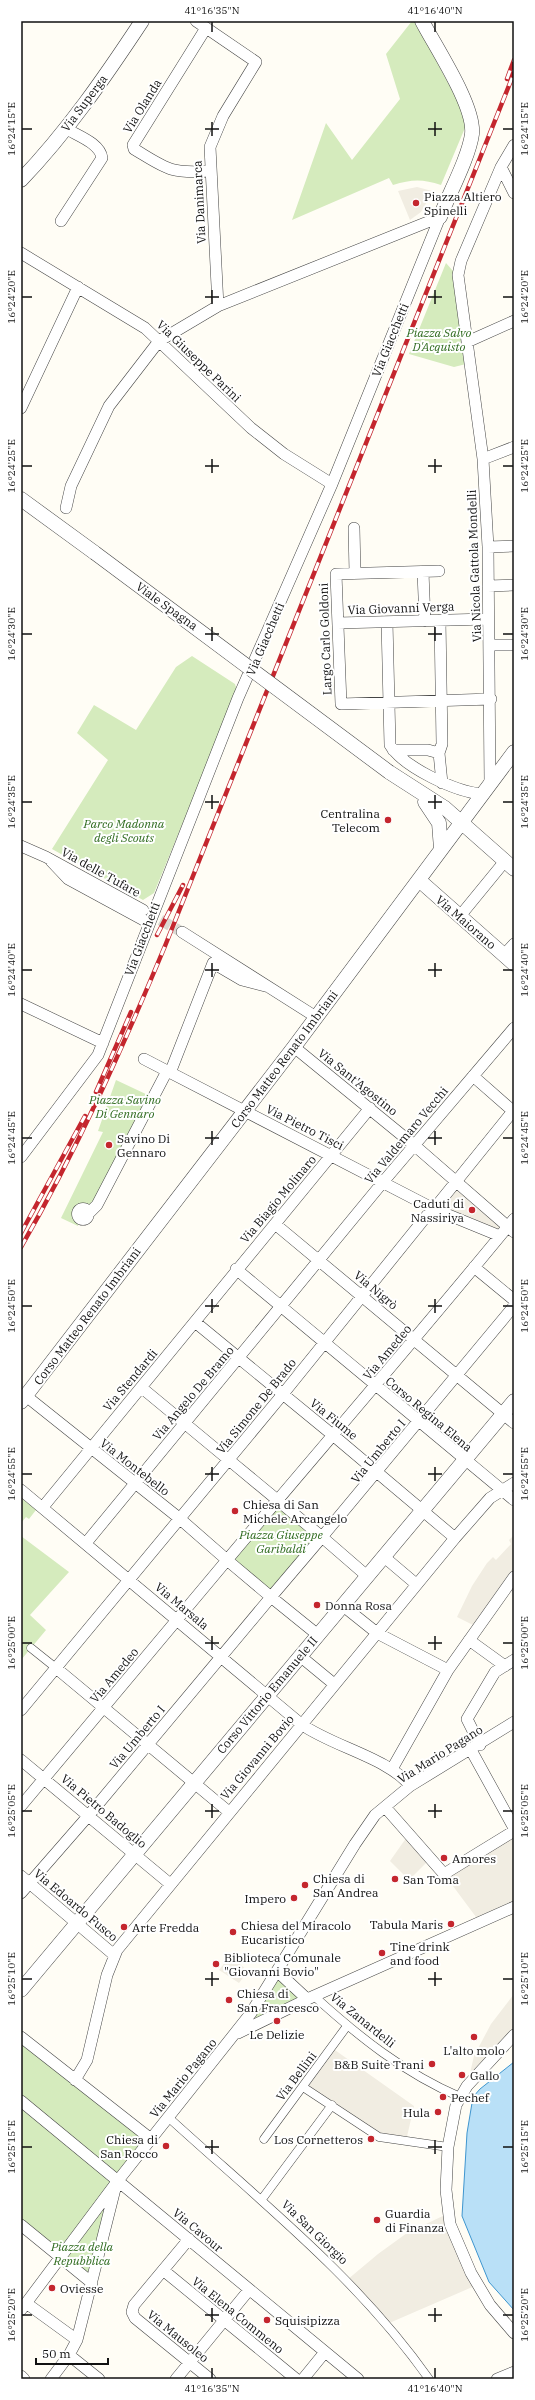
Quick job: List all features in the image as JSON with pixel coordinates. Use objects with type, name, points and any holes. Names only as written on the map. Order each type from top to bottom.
[{"type":"street","name":"Via Superga","points":[[21,180],[66,128],[142,21]]},
{"type":"street","points":[[196,21],[206,28]]},
{"type":"street","name":"Via Giacchetti","points":[[21,1157],[95,1060],[103,1043],[238,698],[332,484],[440,217],[471,136],[472,123],[466,104],[422,21]]},
{"type":"street","name":"Via Danimarca","points":[[206,28],[256,62],[215,133],[210,147],[210,171],[218,306]]},
{"type":"street","name":"Via Olanda","points":[[206,28],[133,145],[134,149],[167,169],[183,173],[210,171]]},
{"type":"street","points":[[61,221],[102,158],[101,152],[96,147],[66,128]]},
{"type":"street","points":[[514,145],[501,167],[459,267],[468,346],[514,321]]},
{"type":"street","points":[[501,167],[512,186]]},
{"type":"street","points":[[66,508],[71,486],[109,406],[159,341],[218,306],[440,217]]},
{"type":"street","name":"Via Giuseppe Parini","points":[[21,253],[145,328],[250,428],[284,454],[332,484]]},
{"type":"street","points":[[21,408],[78,287]]},
{"type":"street","name":"Via Nicola Gattola Mondelli","points":[[468,346],[483,459],[488,547],[488,619],[491,700],[486,789]]},
{"type":"street","points":[[483,459],[514,447]]},
{"type":"street","name":"Viale Spagna","points":[[21,499],[389,772],[446,821],[452,824],[460,822]]},
{"type":"street","points":[[354,528],[355,573],[439,571]]},
{"type":"street","points":[[488,547],[514,546]]},
{"type":"street","points":[[423,572],[425,621]]},
{"type":"street","name":"Largo Carlo Goldoni","points":[[355,573],[336,574],[341,704],[389,703]]},
{"type":"street","points":[[488,586],[514,584]]},
{"type":"street","name":"Via Giovanni Verga","points":[[338,623],[488,619]]},
{"type":"street","points":[[440,620],[442,744],[439,753],[442,783]]},
{"type":"street","points":[[387,622],[391,747]]},
{"type":"street","points":[[489,644],[514,645]]},
{"type":"street","points":[[389,703],[491,700]]},
{"type":"street","points":[[391,747],[428,750],[439,753]]},
{"type":"street","points":[[391,747],[442,783],[469,793],[486,789]]},
{"type":"street","name":"Corso Matteo Renato Imbriani","points":[[23,1399],[294,1047],[419,880],[460,822],[514,752]]},
{"type":"street","name":"Viale Spagna","points":[[389,772],[445,808],[460,822]]},
{"type":"street","points":[[445,808],[462,806],[486,789]]},
{"type":"street","name":"Viale Spagna","points":[[425,802],[439,823],[441,849]]},
{"type":"street","points":[[460,822],[509,865],[460,916]]},
{"type":"street","name":"Via delle Tufare","points":[[21,846],[46,856],[143,910]]},
{"type":"street","name":"Via delle Tufare","points":[[46,856],[68,879],[149,923]]},
{"type":"street","name":"Via Maiorano","points":[[419,880],[509,959]]},
{"type":"street","points":[[182,932],[316,1017]]},
{"type":"street","points":[[509,959],[514,944]]},
{"type":"street","points":[[89,1213],[97,1205],[169,1072],[214,963],[242,980],[268,987]]},
{"type":"street","points":[[21,1004],[103,1043]]},
{"type":"street","name":"Via Valdemaro Vecchi","points":[[319,1260],[414,1145],[514,1028]]},
{"type":"street","name":"Via Sant'Agostino","points":[[294,1047],[370,1108],[456,1182],[512,1226]]},
{"type":"street","name":"Via Pietro Tisci","points":[[144,1059],[434,1208],[500,1236]]},
{"type":"street","points":[[473,1076],[514,1111]]},
{"type":"street","name":"Via Biagio Molinaro","points":[[236,1269],[370,1108]]},
{"type":"street","name":"Via Simone De Brado","points":[[21,1710],[128,1579],[283,1394],[514,1111]]},
{"type":"street","name":"Via Nigrò","points":[[275,1224],[514,1423]]},
{"type":"street","name":"Via Amedeo","points":[[278,1500],[334,1436],[500,1236],[512,1226]]},
{"type":"street","name":"Via Angelo De Bramo","points":[[86,1543],[319,1260]]},
{"type":"street","points":[[474,1267],[514,1300]]},
{"type":"street","name":"Corso Regina Elena","points":[[236,1269],[324,1344],[501,1491],[514,1500]]},
{"type":"street","name":"Via Stendardi","points":[[43,1507],[90,1448],[142,1388],[236,1269]]},
{"type":"street","name":"Via Umberto I","points":[[322,1537],[378,1472],[514,1306]]},
{"type":"street","name":"Via Fiume","points":[[194,1322],[378,1472],[455,1538]]},
{"type":"street","points":[[142,1388],[278,1500],[367,1576]]},
{"type":"street","name":"Via Montebello","points":[[23,1399],[136,1484],[179,1518],[227,1560]]},
{"type":"street","name":"Corso Vittorio Emanuele II","points":[[23,1985],[135,1855],[193,1783],[514,1401]]},
{"type":"street","name":"Via Giovanni Bovio","points":[[75,2080],[86,2060],[113,1954],[455,1538],[490,1498],[514,1483]]},
{"type":"street","name":"Via Marsala","points":[[21,1490],[301,1724],[326,1740],[392,1769],[405,1779],[410,1786]]},
{"type":"street","points":[[278,1500],[227,1560],[318,1635]]},
{"type":"street","points":[[271,1597],[322,1537]]},
{"type":"street","points":[[383,1556],[416,1584]]},
{"type":"street","name":"Via Amedeo","points":[[21,1806],[227,1560]]},
{"type":"street","points":[[392,1769],[448,1670],[514,1577]]},
{"type":"street","name":"Via Umberto I","points":[[21,1893],[25,1880],[89,1815],[222,1658],[271,1597]]},
{"type":"street","points":[[342,1605],[377,1633],[448,1670]]},
{"type":"street","points":[[384,1806],[444,1874],[514,1829],[475,1748],[466,1720],[495,1672],[510,1663],[469,1640]]},
{"type":"street","points":[[32,1648],[229,1812]]},
{"type":"street","points":[[300,1656],[334,1684]]},
{"type":"street","name":"Via Mario Pagano","points":[[151,2139],[235,2034],[278,1972],[355,1844],[375,1815],[410,1786],[475,1748],[514,1722]]},
{"type":"street","name":"Via Pietro Badoglio","points":[[21,1760],[170,1883]]},
{"type":"street","name":"Via Edoardo Fusco","points":[[25,1880],[113,1954]]},
{"type":"street","points":[[235,2034],[310,1997],[453,1936],[479,1921],[514,1907]]},
{"type":"street","points":[[278,1972],[310,1997]]},
{"type":"street","name":"Via Zanardelli","points":[[310,1997],[347,2026],[412,2072],[460,2097]]},
{"type":"street","name":"Via Bellini","points":[[264,2140],[347,2026]]},
{"type":"street","points":[[514,2035],[467,2086],[460,2097],[453,2118],[448,2148],[446,2190],[450,2224],[477,2284],[490,2305],[514,2333]]},
{"type":"street","points":[[21,2037],[151,2139],[23,2306],[77,2340]]},
{"type":"street","points":[[303,2087],[379,2137],[448,2148]]},
{"type":"street","name":"Via Cavour","points":[[21,2101],[358,2379]]},
{"type":"street","points":[[262,2199],[332,2105]]},
{"type":"street","name":"Via San Giorgio","points":[[168,2117],[262,2199],[350,2282],[405,2345],[430,2379]]},
{"type":"street","points":[[51,2379],[69,2355],[77,2340],[118,2182]]},
{"type":"street","points":[[21,2225],[92,2283]]},
{"type":"street","points":[[163,2270],[189,2239]]},
{"type":"street","name":"Via Mausoleo","points":[[163,2270],[134,2305],[132,2312],[135,2318],[210,2379]]},
{"type":"street","name":"Via Elena Commeno","points":[[163,2270],[296,2379]]},
{"type":"street","points":[[176,2379],[249,2290]]},
{"type":"street","points":[[303,2379],[325,2352]]},
{"type":"street","points":[[69,2355],[99,2379]]},
{"type":"street","points":[[497,2379],[514,2372]]},
{"type":"street","points":[[21,2376],[24,2379]]},
{"type":"green space","points":[[412,21],[415,21],[463,111],[467,123],[441,185],[417,180],[393,185],[389,178],[292,220],[326,123],[352,160],[400,99],[386,54]]},
{"type":"green space","name":"Piazza Salvo D'Acquisto","points":[[446,263],[453,271],[466,364],[454,367],[409,354]]},
{"type":"green space","name":"Parco Madonna degli Scouts","points":[[192,656],[235,684],[237,691],[154,893],[143,900],[52,849],[108,760],[77,733],[94,705],[136,730],[176,667]]},
{"type":"green space","name":"Piazza Savino Di Gennaro","points":[[116,1080],[150,1096],[93,1204],[78,1204],[74,1209],[73,1218],[78,1226],[61,1218],[103,1132],[98,1131]]},
{"type":"green space","points":[[21,1497],[36,1510],[29,1519],[26,1517],[21,1523]]},
{"type":"green space","name":"Piazza Giuseppe Garibaldi","points":[[278,1503],[319,1538],[271,1594],[230,1560]]},
{"type":"green space","points":[[21,1536],[69,1572],[30,1615],[46,1630],[21,1660]]},
{"type":"green space","points":[[278,1974],[303,1999],[240,2031]]},
{"type":"green space","name":"Piazza della Repubblica","points":[[21,2041],[143,2139],[143,2143],[63,2246],[54,2247],[21,2219]]},
{"type":"green space","name":"Piazza della Repubblica","points":[[108,2198],[89,2277],[64,2256]]},
{"type":"shaded area","name":"Piazza Altiero Spinelli","points":[[417,187],[432,191],[421,212],[410,220],[398,191]]},
{"type":"shaded area","points":[[456,1182],[508,1227],[500,1236],[434,1209]]},
{"type":"shaded area","points":[[514,1535],[514,1577],[477,1627],[457,1617],[472,1586],[487,1563],[493,1557],[496,1560],[511,1544],[509,1540]]},
{"type":"shaded area","points":[[514,1831],[514,1907],[479,1921],[444,1874]]},
{"type":"shaded area","points":[[409,1834],[429,1860],[409,1880],[390,1861]]},
{"type":"shaded area","points":[[230,1956],[248,1971],[239,1983],[219,1970]]},
{"type":"shaded area","points":[[514,1994],[514,2035],[467,2086],[474,2056],[491,2024]]},
{"type":"shaded area","points":[[332,2048],[414,2106],[406,2141],[379,2137],[303,2087]]},
{"type":"shaded area","points":[[447,2214],[477,2285],[387,2324],[347,2280],[378,2254],[407,2233]]},
{"type":"water","points":[[514,2062],[514,2310],[489,2282],[462,2216],[467,2133],[473,2097],[480,2089]]},
{"type":"tunnel","points":[[146,912],[182,932]]},
{"type":"railway","points":[[507,79],[514,60]]},
{"type":"railway","points":[[21,1247],[61,1174],[98,1099],[165,946],[514,73]]},
{"type":"railway","points":[[157,935],[183,885]]},
{"type":"railway","points":[[96,1092],[131,1012]]},
{"type":"railway","points":[[21,1233],[85,1116]]},
{"type":"place","name":"Piazza Altiero Spinelli","points":[[416,203]]},
{"type":"place","name":"Centralina Telecom","points":[[388,820]]},
{"type":"place","name":"Savino Di Gennaro","points":[[109,1145]]},
{"type":"place","name":"Caduti di Nassiriya","points":[[472,1210]]},
{"type":"place","name":"Chiesa di San Michele Arcangelo","points":[[235,1511]]},
{"type":"place","name":"Donna Rosa","points":[[317,1605]]},
{"type":"place","name":"Amores","points":[[444,1858]]},
{"type":"place","name":"San Toma","points":[[395,1879]]},
{"type":"place","name":"Chiesa di San Andrea","points":[[305,1885]]},
{"type":"place","name":"Impero","points":[[294,1898]]},
{"type":"place","name":"Tabula Maris","points":[[451,1924]]},
{"type":"place","name":"Arte Fredda","points":[[124,1927]]},
{"type":"place","name":"Chiesa del Miracolo Eucaristico","points":[[233,1932]]},
{"type":"place","name":"Tine drink and food","points":[[382,1953]]},
{"type":"place","name":"Biblioteca Comunale \"Giovanni Bovio\"","points":[[216,1964]]},
{"type":"place","name":"Chiesa di San Francesco","points":[[229,2000]]},
{"type":"place","name":"Le Delizie","points":[[277,2021]]},
{"type":"place","name":"L'alto molo","points":[[474,2037]]},
{"type":"place","name":"B&B Suite Trani","points":[[432,2064]]},
{"type":"place","name":"Gallo","points":[[462,2075]]},
{"type":"place","name":"Pechef","points":[[443,2097]]},
{"type":"place","name":"Hula","points":[[438,2112]]},
{"type":"place","name":"Los Cornetteros","points":[[371,2139]]},
{"type":"place","name":"Chiesa di San Rocco","points":[[166,2146]]},
{"type":"place","name":"Guardia di Finanza","points":[[377,2220]]},
{"type":"place","name":"Oviesse","points":[[52,2288]]},
{"type":"place","name":"Squisipizza","points":[[267,2320]]}]
